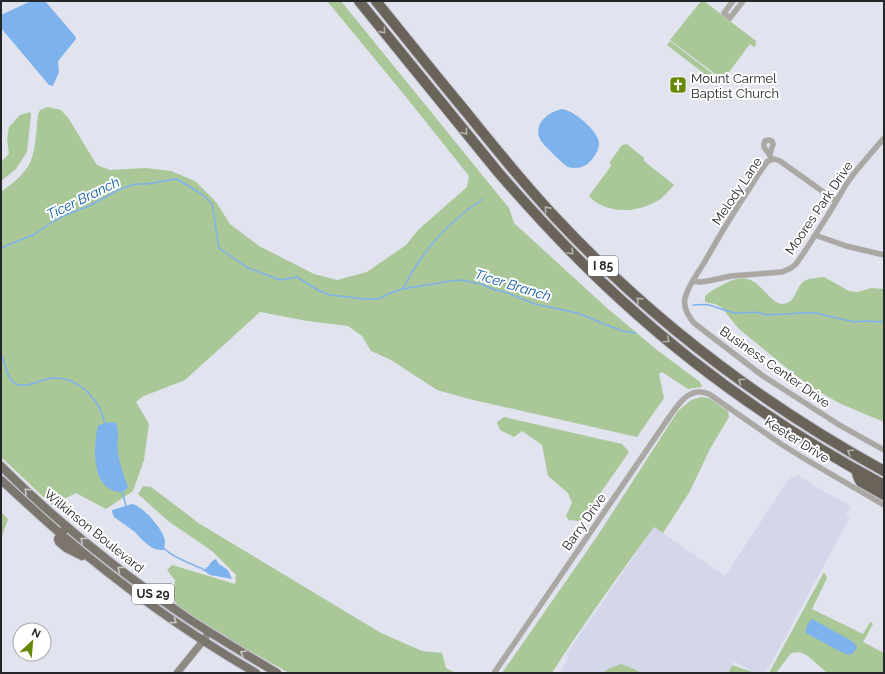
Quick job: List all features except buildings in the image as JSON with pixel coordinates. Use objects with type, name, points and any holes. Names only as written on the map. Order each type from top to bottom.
[{"type":"highway","name":"I 85","points":[[359,1],[507,183],[558,239],[600,280],[662,336],[724,384],[782,424],[884,486]]},
{"type":"highway","name":"I 85","points":[[376,1],[531,191],[573,236],[619,281],[654,313],[692,344],[756,392],[816,432],[884,471]]},
{"type":"highway","points":[[856,470],[861,482],[884,495]]},
{"type":"main road","name":"Wilkinson Boulevard","points":[[1,466],[67,527],[135,580],[209,632],[277,673]]},
{"type":"main road","name":"Wilkinson Boulevard","points":[[1,480],[61,534],[58,539],[60,544],[94,561],[182,627],[256,673]]},
{"type":"main road","points":[[61,534],[67,527]]},
{"type":"street","points":[[733,1],[724,13],[730,18],[743,1]]},
{"type":"street","name":"Moores Park Drive","points":[[693,281],[708,281],[731,276],[772,274],[791,268],[796,264],[816,235],[847,183],[884,138]]},
{"type":"street","name":"Melody Lane","points":[[693,281],[722,232],[770,157],[780,161],[836,201]]},
{"type":"street","points":[[816,235],[853,248],[884,255]]},
{"type":"street","name":"Business Center Drive","points":[[693,281],[687,292],[685,303],[687,314],[694,323],[763,376],[841,426],[884,450]]},
{"type":"street","name":"Keeter Drive","points":[[699,392],[706,392],[710,394],[781,444],[884,505]]},
{"type":"street","name":"Barry Drive","points":[[494,673],[670,416],[683,399],[699,392]]},
{"type":"street","points":[[177,673],[209,632]]},
{"type":"shaded area","points":[[797,474],[816,487],[851,506],[846,515],[850,517],[768,669],[764,673],[755,673],[750,671],[734,661],[727,673],[560,673],[568,658],[566,655],[654,527],[725,576],[791,476],[795,478]]},
{"type":"green space","points":[[327,1],[341,1],[509,208],[514,223],[607,308],[657,350],[700,382],[702,387],[688,389],[662,372],[659,374],[664,398],[637,437],[469,399],[437,390],[391,360],[371,351],[362,336],[348,326],[307,321],[260,312],[185,380],[144,396],[136,402],[149,424],[144,460],[133,491],[106,509],[76,493],[52,505],[1,457],[1,192],[21,175],[30,163],[34,150],[38,115],[40,110],[48,107],[61,110],[69,119],[97,165],[110,170],[145,168],[171,171],[195,181],[216,202],[230,224],[259,246],[314,274],[337,280],[367,272],[406,245],[418,230],[467,187],[469,176]]},
{"type":"green space","points":[[701,1],[704,1],[756,41],[756,45],[754,47],[750,44],[723,80],[670,40]]},
{"type":"green space","points":[[670,41],[722,81],[719,85],[667,45]]},
{"type":"green space","points":[[30,112],[31,115],[27,152],[16,169],[1,181],[1,162],[9,154],[7,139],[9,127],[20,115]]},
{"type":"green space","points":[[627,144],[644,158],[644,161],[674,185],[665,195],[645,207],[629,210],[613,209],[596,202],[589,196],[611,166],[610,162],[622,145]]},
{"type":"green space","points":[[824,277],[849,291],[858,292],[871,288],[884,289],[884,422],[841,404],[811,387],[739,329],[722,308],[715,304],[705,302],[705,296],[713,290],[740,278],[751,280],[756,283],[775,301],[783,304],[788,303],[794,297],[802,282],[812,278]]},
{"type":"green space","points":[[701,397],[709,398],[728,411],[729,417],[710,449],[690,491],[663,533],[654,527],[589,617],[552,673],[502,673],[598,535],[678,411],[691,400]]},
{"type":"green space","points":[[504,417],[622,444],[629,452],[581,521],[569,520],[566,516],[572,503],[568,493],[548,476],[542,445],[522,431],[514,437],[500,430],[497,422]]},
{"type":"green space","points":[[143,486],[151,487],[200,524],[381,633],[422,651],[442,653],[446,668],[456,673],[289,673],[241,646],[177,606],[173,596],[175,580],[167,570],[172,565],[235,584],[236,575],[212,551],[168,521],[138,494]]},
{"type":"green space","points":[[1,512],[8,519],[1,539]]},
{"type":"green space","points":[[824,572],[827,578],[812,609],[863,634],[870,622],[873,624],[863,642],[884,653],[884,673],[827,673],[808,656],[800,652],[791,653],[776,673],[769,673]]},
{"type":"green space","points":[[621,664],[641,673],[603,673],[608,669]]},
{"type":"green space","points":[[732,665],[755,673],[728,673]]},
{"type":"water","points":[[31,1],[45,1],[76,39],[58,62],[59,72],[53,86],[49,85],[1,28],[1,15]]},
{"type":"water","points":[[562,109],[567,110],[583,120],[598,139],[599,146],[596,154],[589,163],[582,167],[573,168],[566,166],[543,143],[538,134],[540,124],[543,120],[552,113]]},
{"type":"water","points":[[115,422],[118,429],[119,457],[128,487],[120,492],[110,489],[101,481],[95,458],[98,426],[105,423]]},
{"type":"water","points":[[132,504],[136,505],[147,513],[157,525],[164,536],[165,550],[153,548],[135,532],[114,517],[112,510]]},
{"type":"water","points":[[216,559],[219,564],[228,570],[232,579],[210,575],[203,570]]},
{"type":"water","points":[[812,619],[850,640],[857,646],[854,652],[849,655],[841,652],[806,633],[807,626]]},
{"type":"waterway","name":"Ticer Branch","points":[[1,248],[35,234],[52,222],[89,206],[120,189],[136,184],[147,184],[176,179],[200,193],[212,203],[219,248],[248,268],[280,280],[297,277],[318,290],[330,295],[365,299],[378,299],[403,289],[460,280],[481,284],[535,304],[577,313],[622,331],[636,333]]},
{"type":"waterway","points":[[403,289],[420,260],[434,242],[461,215],[483,199]]},
{"type":"waterway","name":"Ticer Branch","points":[[693,305],[709,305],[736,313],[756,312],[765,315],[816,313],[854,322],[884,322]]},
{"type":"waterway","points":[[1,354],[8,376],[17,384],[27,385],[54,378],[63,379],[80,386],[94,399],[99,407],[105,424]]},
{"type":"waterway","points":[[122,491],[126,506]]},
{"type":"waterway","points":[[165,549],[177,557],[204,570]]},
{"type":"place","name":"Mount Carmel Baptist Church","points":[[678,85]]}]
